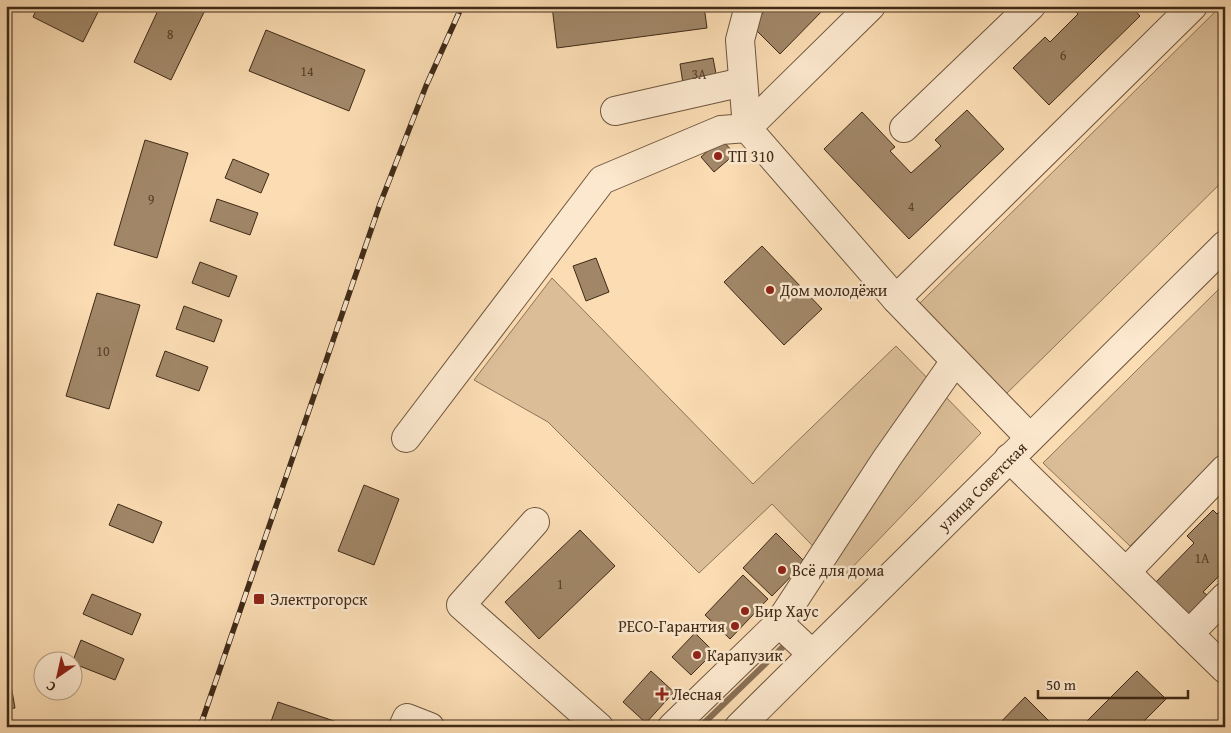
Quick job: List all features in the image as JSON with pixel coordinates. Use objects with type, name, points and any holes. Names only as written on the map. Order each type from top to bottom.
[{"type":"street","points":[[749,6],[740,40],[747,128],[896,299],[1030,438]]},
{"type":"street","points":[[406,438],[602,180],[721,130],[747,128],[871,6]]},
{"type":"street","points":[[904,128],[1031,6]]},
{"type":"street","points":[[896,299],[1193,6]]},
{"type":"street","points":[[615,111],[744,82]]},
{"type":"street","name":"улица Советская","points":[[738,727],[1225,245]]},
{"type":"street","points":[[672,727],[779,623],[886,458],[955,361]]},
{"type":"street","points":[[1009,458],[1225,669]]},
{"type":"street","points":[[1126,572],[1225,469]]},
{"type":"street","points":[[535,522],[461,605],[600,727]]},
{"type":"street","points":[[1189,634],[1225,597]]},
{"type":"street","points":[[779,623],[812,654]]},
{"type":"street","points":[[402,727],[407,718],[430,727]]},
{"type":"shaded area","points":[[1221,6],[1225,6],[1225,179],[1003,397],[919,304]]},
{"type":"shaded area","points":[[552,278],[753,484],[896,346],[981,433],[843,577],[772,504],[699,573],[548,422],[474,380]]},
{"type":"shaded area","points":[[1225,283],[1225,451],[1130,546],[1043,463]]},
{"type":"building","points":[[38,6],[101,6],[83,42],[33,17]]},
{"type":"building","points":[[160,6],[207,6],[171,80],[134,62]]},
{"type":"building","points":[[552,6],[704,6],[707,28],[557,48]]},
{"type":"building","points":[[770,6],[827,6],[780,54],[751,25]]},
{"type":"building","points":[[1075,6],[1131,6],[1140,16],[1049,105],[1013,68],[1045,37],[1050,42],[1078,14],[1073,9]]},
{"type":"building","points":[[266,30],[365,70],[349,111],[249,71]]},
{"type":"building","points":[[713,58],[718,84],[684,90],[680,64]]},
{"type":"building","points":[[967,110],[1004,149],[909,239],[824,149],[862,112],[895,147],[890,151],[911,173],[941,146],[935,140]]},
{"type":"building","name":"ТП 310","points":[[721,139],[735,154],[714,172],[701,157]]},
{"type":"building","points":[[145,140],[188,153],[157,258],[114,245]]},
{"type":"building","points":[[233,159],[269,174],[261,193],[225,178]]},
{"type":"building","points":[[217,199],[258,213],[250,235],[210,221]]},
{"type":"building","points":[[762,246],[822,309],[784,345],[724,282]]},
{"type":"building","points":[[596,258],[609,292],[586,301],[573,266]]},
{"type":"building","points":[[200,262],[237,276],[229,297],[192,283]]},
{"type":"building","points":[[97,293],[140,305],[109,409],[66,396]]},
{"type":"building","points":[[184,306],[222,320],[214,342],[176,329]]},
{"type":"building","points":[[165,351],[208,367],[199,391],[156,376]]},
{"type":"building","points":[[364,485],[399,499],[374,565],[338,551]]},
{"type":"building","points":[[118,504],[162,522],[153,543],[109,525]]},
{"type":"building","points":[[1225,506],[1225,575],[1222,573],[1203,592],[1207,595],[1187,616],[1154,584],[1194,543],[1187,536],[1213,510],[1217,514]]},
{"type":"building","points":[[580,530],[615,566],[539,639],[505,602]]},
{"type":"building","points":[[776,533],[805,562],[772,596],[743,568]]},
{"type":"building","points":[[743,575],[768,599],[730,639],[705,615]]},
{"type":"building","points":[[92,594],[141,614],[132,635],[83,614]]},
{"type":"building","points":[[695,633],[714,652],[691,675],[672,657]]},
{"type":"building","points":[[81,640],[124,659],[115,680],[82,667],[82,650],[77,650]]},
{"type":"building","points":[[6,657],[15,708],[6,709]]},
{"type":"building","points":[[651,671],[674,692],[646,723],[623,702]]},
{"type":"building","points":[[1137,671],[1166,699],[1141,724],[1144,727],[1081,727]]},
{"type":"building","points":[[1025,697],[1052,724],[1049,727],[996,727]]},
{"type":"building","points":[[278,702],[337,722],[336,727],[269,727]]},
{"type":"waterway","points":[[700,727],[789,641]]},
{"type":"railway","points":[[200,727],[380,204],[426,86],[462,6]]},
{"type":"place","name":"ТП 310","points":[[718,156]]},
{"type":"place","name":"Дом молодёжи","points":[[770,290]]},
{"type":"place","name":"Всё для дома","points":[[782,570]]},
{"type":"place","name":"Электрогорск","points":[[259,599]]},
{"type":"place","name":"Бир Хаус","points":[[745,611]]},
{"type":"place","name":"РЕСО-Гарантия","points":[[735,626]]},
{"type":"place","name":"Карапузик","points":[[697,655]]},
{"type":"place","name":"Лесная","points":[[662,694]]}]
